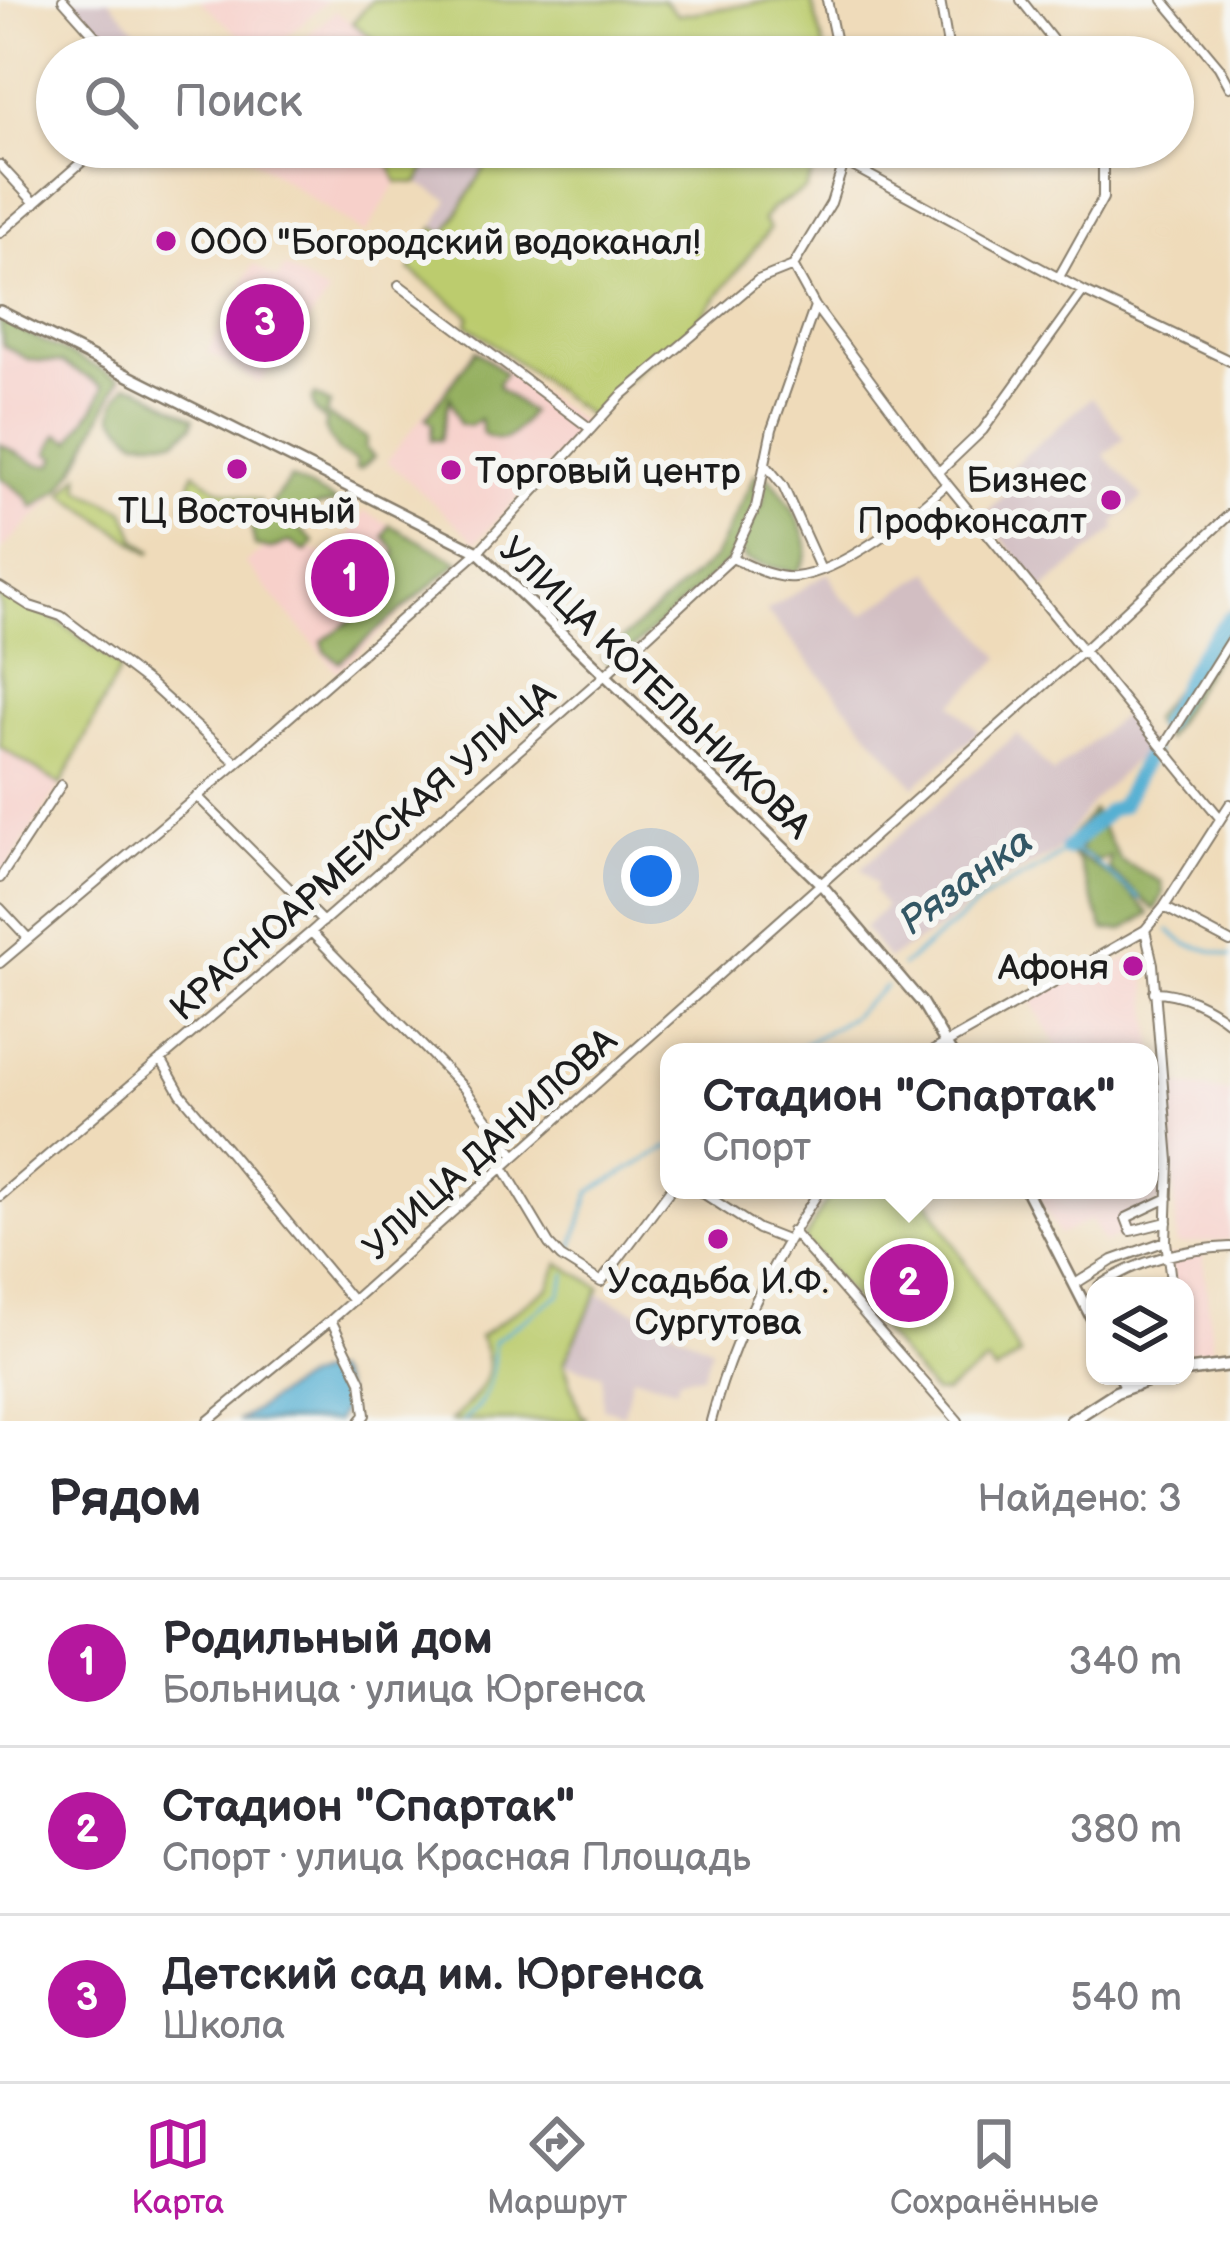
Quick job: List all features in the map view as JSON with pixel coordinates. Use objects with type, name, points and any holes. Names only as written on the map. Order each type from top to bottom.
[{"type":"main road","points":[[1194,1370],[1230,1365]]},
{"type":"main road","points":[[1071,1421],[1119,1385]]},
{"type":"street","points":[[64,0],[96,36]]},
{"type":"street","points":[[826,0],[834,36]]},
{"type":"street","points":[[940,0],[946,36]]},
{"type":"street","points":[[1021,0],[1049,36]]},
{"type":"street","points":[[1163,0],[1193,36]]},
{"type":"street","points":[[1194,37],[1230,87]]},
{"type":"street","points":[[0,165],[35,203]]},
{"type":"street","points":[[0,233],[76,168]]},
{"type":"street","points":[[0,963],[478,552],[622,395],[758,280],[794,266],[831,202],[843,168]]},
{"type":"street","points":[[856,168],[1083,291],[1230,361]]},
{"type":"street","points":[[1058,277],[1103,198],[1104,168]]},
{"type":"street","points":[[794,266],[815,306],[947,484],[1220,818]]},
{"type":"street","points":[[399,285],[591,429]]},
{"type":"street","points":[[940,471],[983,430],[1083,291]]},
{"type":"street","name":"КРАСНОАРМЕЙСКАЯ УЛИЦА","points":[[0,1196],[323,922],[732,558],[756,507],[772,429],[815,306]]},
{"type":"street","name":"УЛИЦА КОТЕЛЬНИКОВА","points":[[0,311],[478,552],[820,883],[922,1004],[945,1041]]},
{"type":"street","points":[[765,464],[783,486],[821,570]]},
{"type":"street","points":[[732,558],[793,577],[821,570],[882,536],[947,484]]},
{"type":"street","name":"УЛИЦА ДАНИЛОВА","points":[[208,1421],[331,1321],[1085,649],[1230,514]]},
{"type":"street","points":[[0,587],[30,606],[61,616],[149,683],[237,763]]},
{"type":"street","points":[[1164,747],[1230,640]]},
{"type":"street","points":[[0,878],[61,785]]},
{"type":"street","points":[[197,796],[323,922]]},
{"type":"street","points":[[942,1043],[1145,930],[1230,805]]},
{"type":"street","points":[[1164,907],[1230,942]]},
{"type":"street","points":[[0,908],[28,938]]},
{"type":"street","points":[[1145,930],[1153,964],[1169,1161],[1166,1241],[1171,1277]]},
{"type":"street","points":[[311,932],[464,1088],[515,1156]]},
{"type":"street","points":[[1154,992],[1170,992],[1215,1010],[1230,1023]]},
{"type":"street","points":[[161,1060],[181,1094],[353,1301]]},
{"type":"street","points":[[503,1167],[549,1244],[601,1282],[663,1199]]},
{"type":"street","points":[[1167,1222],[1131,1231],[1126,1218],[1168,1198]]},
{"type":"street","points":[[712,1199],[758,1228],[789,1236],[958,1421]]},
{"type":"street","points":[[711,1421],[720,1385],[789,1236],[814,1199]]},
{"type":"street","points":[[1031,1199],[1086,1306]]},
{"type":"street","points":[[1075,1285],[1113,1260],[1166,1241]]},
{"type":"street","points":[[1112,1277],[1167,1256],[1230,1247]]},
{"type":"street","points":[[1082,1298],[1086,1295]]},
{"type":"street","points":[[331,1321],[361,1381],[365,1415],[360,1421]]},
{"type":"shaded area","points":[[73,0],[109,0],[142,36],[105,36]]},
{"type":"shaded area","points":[[199,0],[328,0],[288,36],[240,36]]},
{"type":"shaded area","points":[[335,11],[369,36],[307,36]]},
{"type":"shaded area","points":[[266,168],[391,168],[397,182],[365,234]]},
{"type":"shaded area","points":[[426,168],[484,168],[445,233],[434,227],[449,200],[418,183]]},
{"type":"shaded area","points":[[253,264],[277,279],[285,267],[329,295],[259,383],[208,352]]},
{"type":"shaded area","points":[[0,312],[87,363],[125,379],[56,496],[0,551]]},
{"type":"shaded area","points":[[476,347],[586,425],[476,542],[387,461]]},
{"type":"shaded area","points":[[1092,397],[1124,438],[1104,455],[1143,498],[1119,518],[1114,524],[1117,528],[1043,590],[983,515],[1011,489],[1001,476]]},
{"type":"shaded area","points":[[364,511],[459,562],[337,672],[245,563],[279,538],[336,558]]},
{"type":"shaded area","points":[[930,571],[1001,658],[952,704],[979,732],[914,786],[766,611],[828,573],[842,598],[864,614]]},
{"type":"shaded area","points":[[1124,714],[1150,745],[1092,802],[1055,853],[992,885],[944,926],[888,959],[864,928],[885,907],[873,890],[877,886],[861,868],[1017,734],[1053,773]]},
{"type":"shaded area","points":[[0,747],[61,785],[0,878]]},
{"type":"shaded area","points":[[1144,952],[1153,1043],[1055,1043],[1031,1001]]},
{"type":"shaded area","points":[[1169,1084],[1230,1092],[1230,1240],[1177,1245]]},
{"type":"shaded area","points":[[1158,1094],[1165,1200],[1126,1218],[1131,1231],[1103,1243],[1091,1220],[1059,1235],[1040,1199],[1158,1199]]},
{"type":"shaded area","points":[[1203,1254],[1213,1350],[1194,1351],[1194,1277],[1170,1277],[1167,1256]]},
{"type":"shaded area","points":[[597,1293],[712,1348],[702,1375],[679,1378],[676,1388],[632,1376],[624,1414],[603,1408],[602,1375],[564,1363]]},
{"type":"green space","points":[[372,0],[663,0],[678,15],[776,0],[811,0],[821,36],[370,36],[352,23]]},
{"type":"green space","points":[[391,168],[426,168],[418,183],[397,182]]},
{"type":"green space","points":[[485,168],[814,168],[805,190],[771,209],[763,220],[770,229],[694,326],[645,363],[590,417],[467,324],[470,316],[410,270],[434,227],[446,233]]},
{"type":"green space","points":[[0,320],[120,379],[76,468],[60,490],[33,508],[26,496],[0,477],[0,444],[37,464],[52,465],[56,457],[48,453],[58,434],[72,441],[103,386],[62,363],[29,360],[3,345]]},
{"type":"green space","points":[[476,350],[505,373],[500,389],[530,412],[510,436],[499,440],[483,434],[480,419],[469,426],[460,424],[450,397],[440,440],[431,440],[432,423],[426,418]]},
{"type":"green space","points":[[127,385],[194,418],[192,426],[176,440],[136,440],[113,416]]},
{"type":"green space","points":[[315,395],[330,404],[326,415],[367,438],[365,448],[374,457],[360,469],[356,461],[339,452],[324,429],[326,421],[315,411],[312,400]]},
{"type":"green space","points":[[194,472],[218,489],[261,501],[244,520],[183,506]]},
{"type":"green space","points":[[756,473],[754,507],[729,560],[611,668],[602,657],[714,558]]},
{"type":"green space","points":[[80,475],[80,489],[125,511],[136,539],[150,553],[63,494]]},
{"type":"green space","points":[[766,476],[785,498],[805,538],[807,553],[796,573],[745,560],[740,546],[764,500]]},
{"type":"green space","points":[[291,478],[339,503],[304,513],[297,526],[314,542],[306,552],[290,542],[270,549],[255,546],[249,517],[265,512]]},
{"type":"green space","points":[[390,525],[459,562],[339,662],[325,651],[322,641],[379,601],[396,551],[384,536]]},
{"type":"green space","points":[[0,593],[60,622],[121,667],[61,785],[0,747]]},
{"type":"green space","points":[[1230,611],[1230,632],[1165,739],[1151,721]]},
{"type":"green space","points":[[1093,811],[1120,860],[1161,882],[1163,893],[1155,910],[1109,870],[1110,856],[1098,861],[1079,851],[1087,835],[1066,843]]},
{"type":"green space","points":[[1068,852],[1112,878],[1149,914],[1123,930],[1104,930],[1078,861]]},
{"type":"green space","points":[[828,1199],[927,1199],[1020,1355],[995,1372],[987,1362],[945,1392],[934,1393],[804,1240]]},
{"type":"green space","points":[[559,1263],[600,1287],[564,1363],[586,1418],[450,1421],[477,1393],[487,1373],[479,1337],[549,1287]]},
{"type":"water","points":[[333,1371],[345,1395],[337,1421],[237,1421],[294,1385]]},
{"type":"waterway","name":"Рязанка","points":[[1162,725],[1199,655],[1230,617]]},
{"type":"waterway","name":"Рязанка","points":[[1067,849],[1110,810],[1121,806],[1149,752]]},
{"type":"waterway","name":"Рязанка","points":[[902,966],[992,893],[1067,849],[1088,857],[1140,899]]},
{"type":"waterway","name":"Рязанка","points":[[1169,930],[1184,943],[1230,956]]},
{"type":"waterway","name":"Рязанка","points":[[807,1043],[851,1017],[886,986]]},
{"type":"waterway","name":"Рязанка","points":[[571,1253],[590,1192],[660,1152]]},
{"type":"waterway","name":"Рязанка","points":[[463,1421],[489,1386],[494,1341],[560,1294],[566,1274]]},
{"type":"place","name":"ООО \"Богородский водоканал!","points":[[166,241]]},
{"type":"place","name":"Детский сад им. Юргенса","points":[[265,323]]},
{"type":"place","name":"ТЦ Восточный","points":[[237,469]]},
{"type":"place","name":"Торговый центр","points":[[451,470]]},
{"type":"place","name":"Бизнес Профконсалт","points":[[1111,500]]},
{"type":"place","name":"Родильный дом","points":[[350,578]]},
{"type":"place","name":"Афоня","points":[[1133,966]]},
{"type":"place","name":"Усадьба И.Ф. Сургутова","points":[[718,1239]]},
{"type":"place","name":"Стадион \"Спартак\"","points":[[909,1283]]}]
